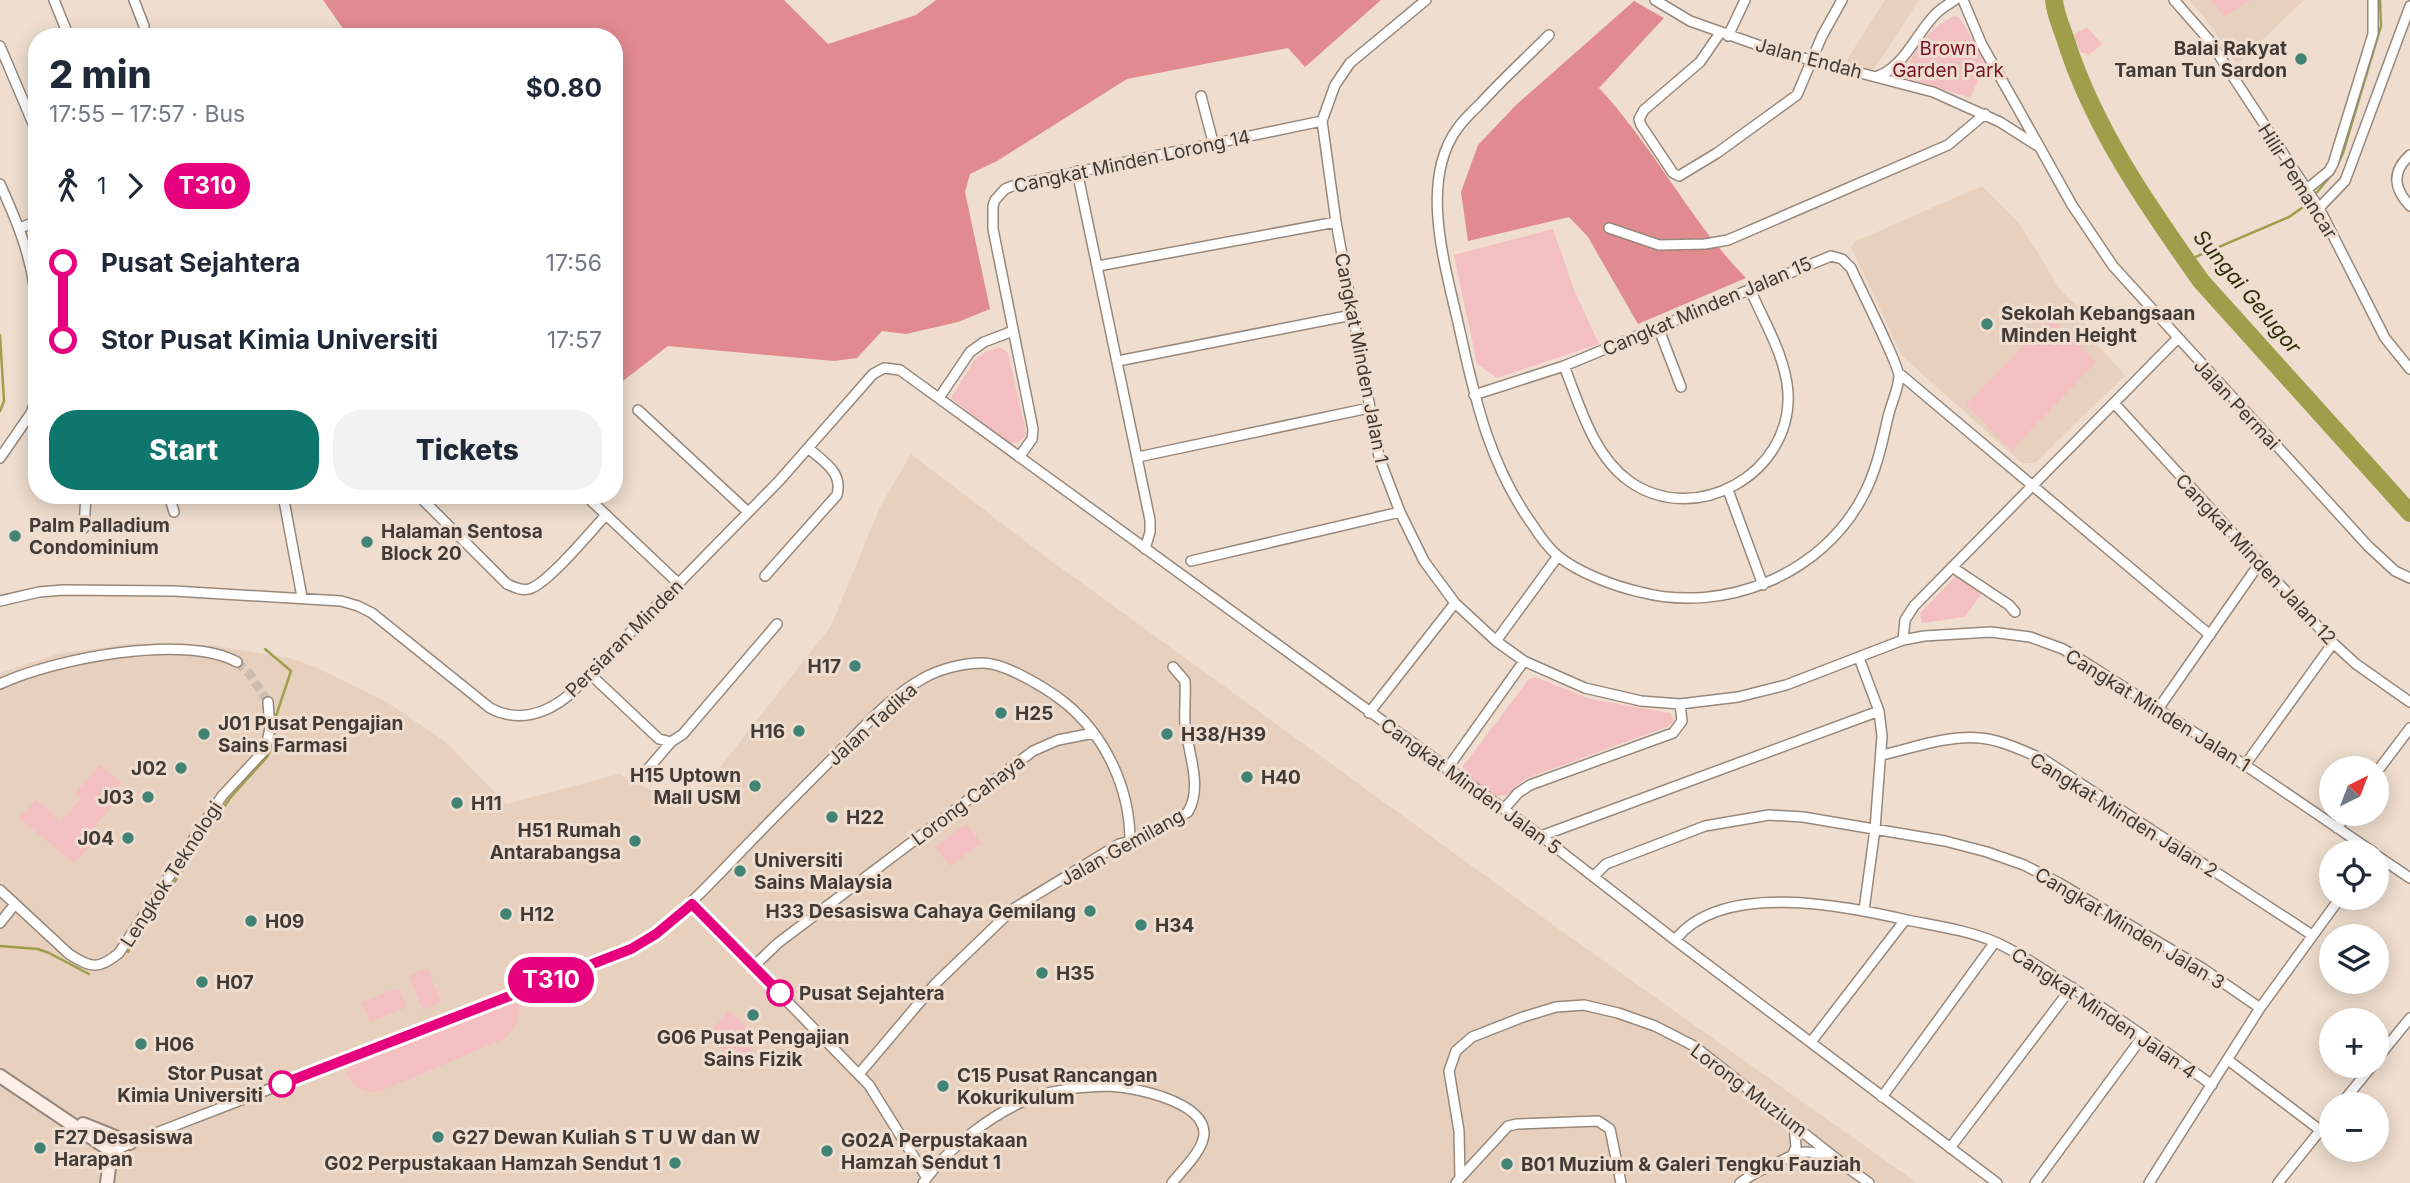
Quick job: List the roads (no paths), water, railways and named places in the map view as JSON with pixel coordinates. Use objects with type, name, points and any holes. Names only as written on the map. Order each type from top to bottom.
[{"type":"street","points":[[54,0],[65,28]]},
{"type":"street","points":[[134,0],[144,26]]},
{"type":"street","name":"Cangkat Minden Jalan 1","points":[[1426,0],[1350,63],[1335,85],[1322,121],[1336,222],[1379,457],[1400,512],[1424,561],[1455,603],[1496,641],[1524,661],[1585,688],[1641,701],[1680,704],[1738,697],[1786,685],[1903,640],[1973,632],[2030,638],[2063,649],[2245,765],[2355,840]]},
{"type":"street","name":"Jalan Endah","points":[[1655,0],[1690,21],[1724,34],[1812,62],[1904,83],[1985,114],[2041,148]]},
{"type":"street","points":[[1745,0],[1724,34],[1700,62],[1644,110],[1639,119],[1673,173],[1683,176],[1797,95],[1822,36],[1842,0]]},
{"type":"street","points":[[1878,76],[1899,62],[1933,16],[1955,0]]},
{"type":"street","name":"Jalan Permai","points":[[1963,0],[1982,44],[2072,205],[2113,266],[2379,558],[2395,571],[2410,578]]},
{"type":"street","name":"Hilir Pemancar","points":[[2174,0],[2209,40],[2312,199],[2385,338],[2410,369]]},
{"type":"street","points":[[2312,199],[2333,164],[2373,34],[2372,0]]},
{"type":"street","points":[[2312,199],[2345,181],[2410,6]]},
{"type":"street","points":[[1549,35],[1457,128],[1445,150],[1436,184],[1440,235],[1474,395],[1488,441],[1506,484],[1540,536],[1558,556],[1605,581],[1657,597],[1715,597],[1763,585],[1812,557],[1832,539],[1863,496],[1881,447],[1900,374],[2210,635]]},
{"type":"street","points":[[0,47],[28,112]]},
{"type":"street","points":[[1899,62],[1904,83]]},
{"type":"street","points":[[1201,96],[1213,142]]},
{"type":"street","points":[[2000,122],[2011,118],[2016,105]]},
{"type":"street","points":[[1609,228],[1658,245],[1705,244],[1728,240],[1948,145],[1985,114]]},
{"type":"street","name":"Cangkat Minden Lorong 14","points":[[1019,457],[1032,439],[1032,429],[993,229],[993,206],[1004,189],[1077,171],[1322,121]]},
{"type":"street","points":[[2410,155],[2400,166],[2396,181],[2398,190],[2410,206]]},
{"type":"street","points":[[1077,171],[1150,520],[1150,532],[1144,549]]},
{"type":"street","points":[[0,184],[3,198],[20,228],[28,257]]},
{"type":"street","points":[[1098,266],[1336,222]]},
{"type":"street","points":[[20,228],[28,225]]},
{"type":"street","name":"Cangkat Minden Jalan 15","points":[[1474,395],[1564,366],[1825,257],[1842,259],[1851,268],[1900,374]]},
{"type":"street","points":[[1564,366],[1595,440],[1616,470],[1628,480],[1655,494],[1672,498],[1697,498],[1728,490],[1765,460],[1777,444],[1788,415],[1784,367],[1750,289]]},
{"type":"street","points":[[1118,361],[1352,315]]},
{"type":"street","points":[[1658,327],[1681,387]]},
{"type":"street","points":[[939,398],[970,352],[984,342],[1013,331]]},
{"type":"street","points":[[1903,640],[1908,614],[2177,339]]},
{"type":"street","name":"Persiaran Minden","points":[[0,601],[39,592],[63,590],[174,591],[341,601],[372,613],[477,699],[499,713],[520,716],[541,712],[561,702],[590,674],[748,512],[873,374],[880,369],[900,370],[939,398]]},
{"type":"street","name":"Cangkat Minden Jalan 5","points":[[939,398],[1541,836],[1997,1183]]},
{"type":"street","name":"Cangkat Minden Jalan 12","points":[[2114,403],[2333,643],[2356,664],[2410,702]]},
{"type":"street","points":[[1138,457],[1370,408]]},
{"type":"street","points":[[638,410],[748,512]]},
{"type":"street","points":[[0,458],[28,417]]},
{"type":"street","points":[[765,576],[838,495],[839,482],[835,472],[808,448]]},
{"type":"street","points":[[1728,490],[1763,585]]},
{"type":"street","points":[[84,528],[85,504]]},
{"type":"street","points":[[172,504],[174,512]]},
{"type":"street","points":[[285,504],[302,597]]},
{"type":"street","points":[[427,504],[507,584],[524,590],[548,577],[606,515]]},
{"type":"street","points":[[594,504],[678,583]]},
{"type":"street","points":[[1191,561],[1400,512]]},
{"type":"street","points":[[1496,641],[1558,556]]},
{"type":"street","points":[[2158,709],[2259,564]]},
{"type":"street","points":[[1952,567],[2009,605],[2015,612]]},
{"type":"street","points":[[1369,713],[1455,603]]},
{"type":"street","points":[[647,770],[671,742],[682,734],[777,624]]},
{"type":"street","points":[[2245,765],[2333,643]]},
{"type":"street","points":[[0,684],[48,666],[119,652],[202,652],[220,654],[237,662]]},
{"type":"street","points":[[1859,657],[1879,711],[1882,755],[1864,910]]},
{"type":"street","points":[[1447,769],[1524,661]]},
{"type":"street","name":"Jalan Tadika","points":[[113,1152],[130,1143],[618,955],[656,934],[692,904],[890,702],[922,678],[949,668],[972,664],[995,665],[1041,687],[1077,712],[1094,733],[1116,774],[1130,817],[1130,841]]},
{"type":"street","name":"Jalan Gemilang","points":[[859,1074],[936,983],[1013,909],[1119,845],[1147,837],[1188,812],[1191,805],[1192,761],[1185,725],[1185,681],[1173,667]]},
{"type":"street","points":[[590,674],[659,739],[671,742]]},
{"type":"street","name":"Lengkok Teknologi","points":[[0,890],[81,963],[96,967],[108,963],[119,953],[222,796],[262,753],[270,728],[268,702]]},
{"type":"street","points":[[1504,809],[1518,793],[1530,785],[1673,733],[1682,721],[1680,704]]},
{"type":"street","points":[[1541,836],[1879,711]]},
{"type":"street","points":[[2389,756],[2410,728]]},
{"type":"street","name":"Lorong Cahaya","points":[[754,966],[778,943],[1033,751],[1058,740],[1094,733]]},
{"type":"street","name":"Cangkat Minden Jalan 2","points":[[1882,755],[1948,740],[1981,738],[2021,750],[2043,760],[2312,935]]},
{"type":"street","name":"Cangkat Minden Jalan 3","points":[[1594,876],[1606,864],[1705,826],[1739,818],[1769,815],[1875,829],[1955,844],[2024,865],[2202,968],[2260,1008]]},
{"type":"street","name":"Cangkat Minden Jalan 1","points":[[2389,864],[2410,878]]},
{"type":"street","name":"Cangkat Minden Jalan 4","points":[[1675,940],[1687,926],[1696,921],[1737,907],[1781,902],[1864,910],[1949,928],[1995,942],[2072,987],[2212,1086]]},
{"type":"street","points":[[0,923],[15,904]]},
{"type":"street","points":[[692,904],[859,1074],[880,1099],[925,1180],[975,1132],[1028,1099],[1047,1093],[1104,1086],[1121,1087],[1167,1098],[1193,1111],[1199,1118],[1203,1126],[1202,1142],[1172,1183]]},
{"type":"street","points":[[2149,1183],[2260,1008],[2331,910]]},
{"type":"street","points":[[1811,1042],[1905,919]]},
{"type":"street","points":[[1882,1097],[1995,942]]},
{"type":"street","points":[[1950,1149],[2072,987]]},
{"type":"street","name":"Lorong Muzium","points":[[1458,1180],[1459,1131],[1449,1071],[1456,1051],[1463,1043],[1483,1032],[1556,1007],[1584,1005],[1655,1026],[1694,1046],[1848,1168]]},
{"type":"street","points":[[2389,1044],[2410,1018]]},
{"type":"street","points":[[2035,1183],[2143,1036]]},
{"type":"street","points":[[2228,1060],[2319,1129]]},
{"type":"street","points":[[0,1076],[113,1152],[107,1183]]},
{"type":"street","points":[[2351,1092],[2362,1078]]},
{"type":"street","points":[[66,1120],[130,1143]]},
{"type":"street","points":[[1458,1180],[1508,1126],[1598,1121],[1610,1129],[1621,1183]]},
{"type":"street","points":[[1792,1156],[1796,1147],[1794,1124]]},
{"type":"street","points":[[2278,1183],[2319,1131]]},
{"type":"street","points":[[1740,1183],[1753,1174],[1801,1152],[1814,1153],[1848,1168],[1869,1183]]},
{"type":"waterway","name":"Sungai Gelugor","points":[[2054,0],[2057,16],[2091,105],[2124,166],[2181,253],[2201,281],[2410,513]]},
{"type":"waterway","points":[[2186,261],[2289,217],[2306,205],[2334,172],[2343,153],[2381,26],[2380,0]]},
{"type":"waterway","points":[[0,335],[4,401],[0,411]]},
{"type":"waterway","points":[[128,952],[230,798],[267,757],[273,745],[276,716],[291,671],[265,649]]},
{"type":"waterway","points":[[0,946],[38,949],[89,974]]},
{"type":"tunnel","points":[[237,662],[249,673],[268,702]]},
{"type":"place","name":"Balai Rakyat Taman Tun Sardon","points":[[2301,59]]},
{"type":"place","name":"Sekolah Kebangsaan Minden Height","points":[[1987,324]]},
{"type":"place","name":"Palm Palladium Condominium","points":[[15,536]]},
{"type":"place","name":"Halaman Sentosa Block 20","points":[[367,542]]},
{"type":"place","name":"H17","points":[[855,666]]},
{"type":"place","name":"H25","points":[[1001,713]]},
{"type":"place","name":"H16","points":[[799,731]]},
{"type":"place","name":"J01 Pusat Pengajian Sains Farmasi","points":[[204,734]]},
{"type":"place","name":"H38/H39","points":[[1167,734]]},
{"type":"place","name":"J02","points":[[181,768]]},
{"type":"place","name":"H40","points":[[1247,777]]},
{"type":"place","name":"H15 Uptown Mall USM","points":[[755,786]]},
{"type":"place","name":"J03","points":[[148,797]]},
{"type":"place","name":"H11","points":[[457,803]]},
{"type":"place","name":"H22","points":[[832,817]]},
{"type":"place","name":"J04","points":[[128,838]]},
{"type":"place","name":"H51 Rumah Antarabangsa","points":[[635,841]]},
{"type":"place","name":"Universiti Sains Malaysia","points":[[740,871]]},
{"type":"place","name":"H33 Desasiswa Cahaya Gemilang","points":[[1090,911]]},
{"type":"place","name":"H12","points":[[506,914]]},
{"type":"place","name":"H09","points":[[251,921]]},
{"type":"place","name":"H34","points":[[1141,925]]},
{"type":"place","name":"H35","points":[[1042,973]]},
{"type":"place","name":"H07","points":[[202,982]]},
{"type":"place","name":"Pusat Sejahtera","points":[[780,993]]},
{"type":"place","name":"G06 Pusat Pengajian Sains Fizik","points":[[753,1015]]},
{"type":"place","name":"H06","points":[[141,1044]]},
{"type":"place","name":"Stor Pusat Kimia Universiti","points":[[282,1084]]},
{"type":"place","name":"C15 Pusat Rancangan Kokurikulum","points":[[943,1086]]},
{"type":"place","name":"G27 Dewan Kuliah S T U W dan W","points":[[438,1137]]},
{"type":"place","name":"F27 Desasiswa Harapan","points":[[40,1148]]},
{"type":"place","name":"G02A Perpustakaan Hamzah Sendut 1","points":[[827,1151]]},
{"type":"place","name":"G02 Perpustakaan Hamzah Sendut 1","points":[[675,1163]]},
{"type":"place","name":"B01 Muzium & Galeri Tengku Fauziah","points":[[1507,1164]]},
{"type":"park label","name":"Brown Garden Park","points":[[1948,59]]}]
